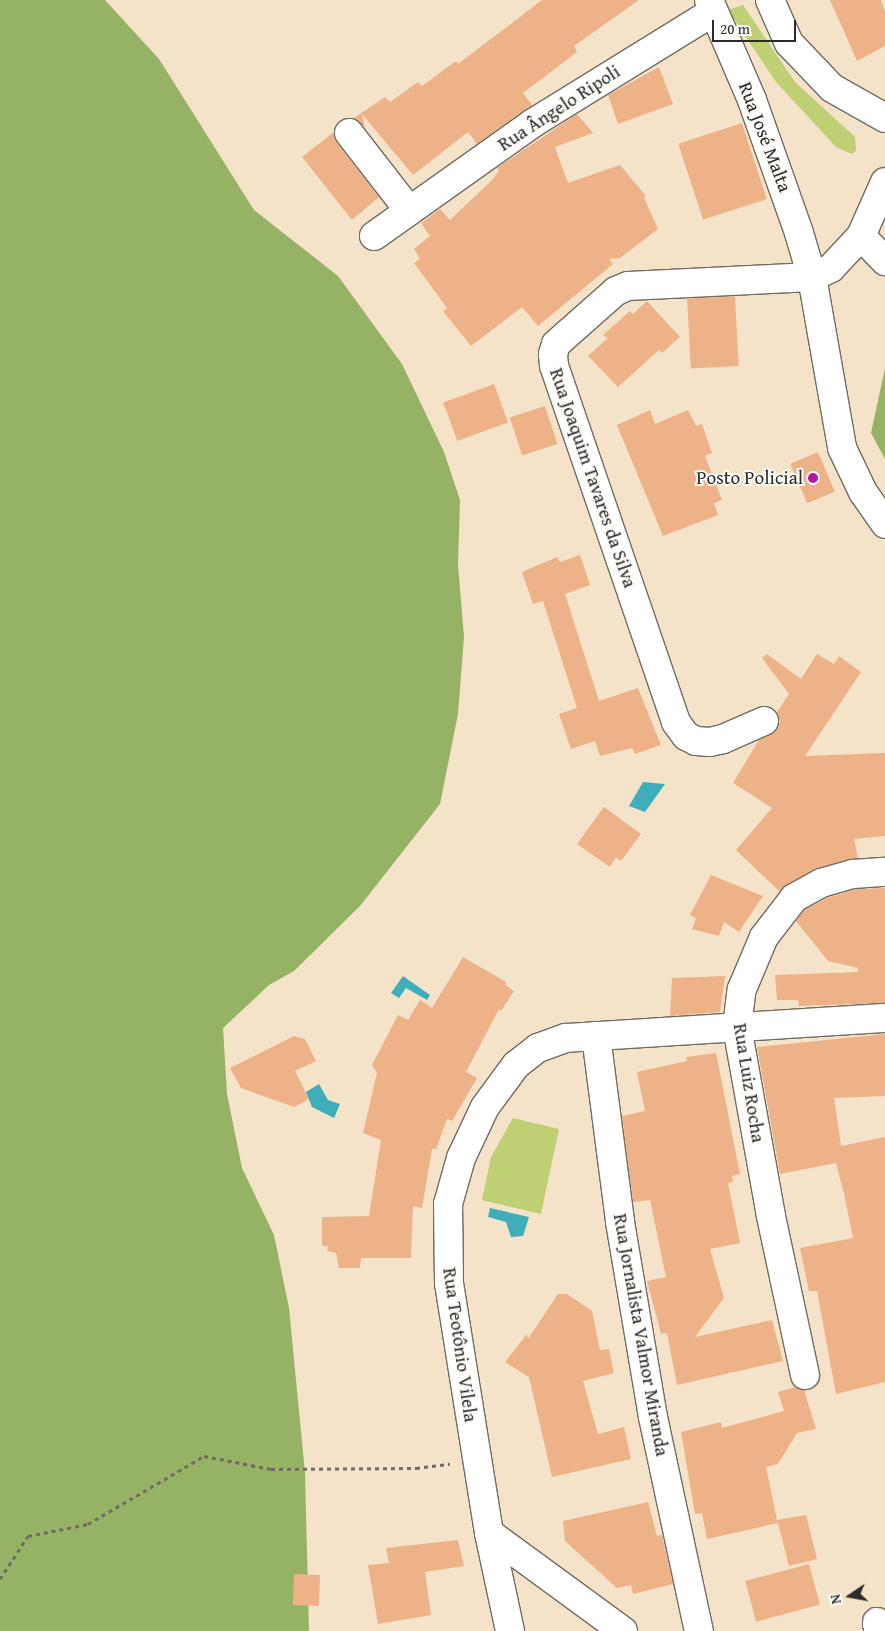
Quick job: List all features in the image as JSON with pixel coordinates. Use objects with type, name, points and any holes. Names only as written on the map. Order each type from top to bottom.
[{"type":"street","points":[[774,1],[789,43],[832,88],[885,118]]},
{"type":"street","name":"Rua Ângelo Ripoli","points":[[374,236],[408,209],[711,6]]},
{"type":"street","name":"Rua José Malta","points":[[711,6],[756,108],[788,195],[812,277],[842,448],[862,492],[885,524]]},
{"type":"street","points":[[349,133],[408,209]]},
{"type":"street","points":[[812,277],[831,268],[861,236],[885,182]]},
{"type":"street","points":[[861,236],[885,261]]},
{"type":"street","name":"Rua Joaquim Tavares da Silva","points":[[764,721],[724,739],[710,742],[696,741],[686,736],[676,722],[554,366],[553,354],[556,344],[616,291],[628,286],[812,277]]},
{"type":"street","name":"Rua Luiz Rocha","points":[[805,1375],[771,1216],[737,1027],[742,989],[750,963],[764,937],[794,898],[821,883],[853,874],[885,872]]},
{"type":"street","name":"Rua Teotônio Vilela","points":[[510,1631],[476,1460],[449,1283],[448,1204],[461,1158],[485,1107],[516,1065],[538,1048],[566,1038],[885,1018]]},
{"type":"street","name":"Rua Jornalista Valmor Miranda","points":[[596,1036],[620,1222],[653,1416],[699,1631]]},
{"type":"street","points":[[489,1533],[623,1631]]},
{"type":"path","points":[[0,1579],[28,1536],[88,1524],[204,1456],[271,1469],[416,1468],[476,1460]]},
{"type":"green space","points":[[0,0],[105,0],[159,59],[254,210],[338,276],[402,364],[444,452],[460,500],[458,565],[464,637],[458,714],[440,804],[360,906],[294,971],[269,985],[223,1028],[227,1094],[242,1168],[274,1235],[289,1308],[305,1473],[309,1631],[0,1631]]},
{"type":"green space","points":[[743,5],[795,82],[855,137],[856,151],[852,154],[836,147],[776,82],[728,10]]},
{"type":"green space","points":[[885,368],[885,459],[871,433]]},
{"type":"green space","points":[[513,1118],[559,1129],[541,1214],[482,1200],[491,1157]]},
{"type":"water","points":[[643,782],[665,784],[645,812],[629,806]]},
{"type":"water","points":[[403,976],[430,995],[427,1000],[406,988],[399,998],[391,993]]},
{"type":"water","points":[[319,1084],[328,1100],[340,1104],[334,1118],[312,1107],[306,1092]]},
{"type":"water","points":[[490,1208],[529,1217],[523,1236],[511,1237],[506,1222],[488,1217]]},
{"type":"building","points":[[542,0],[639,0],[574,46],[577,52],[523,93],[532,105],[477,144],[468,132],[413,175],[362,114],[365,128],[354,118],[385,97],[390,102],[418,82],[422,86],[456,61],[458,64]]},
{"type":"building","points":[[830,0],[881,0],[885,12],[885,46],[857,61]]},
{"type":"building","points":[[659,67],[673,104],[618,124],[608,95]]},
{"type":"building","points":[[577,114],[593,133],[555,147],[568,183],[620,165],[646,196],[644,198],[658,229],[620,258],[609,259],[613,264],[538,326],[522,307],[471,346],[443,311],[447,308],[414,263],[420,259],[414,249],[430,236],[421,223],[440,209],[450,220],[491,181],[499,171],[497,168]]},
{"type":"building","points":[[742,123],[767,199],[703,220],[678,144]]},
{"type":"building","points":[[334,132],[337,143],[379,197],[352,220],[302,157]]},
{"type":"building","points":[[735,296],[739,366],[691,368],[687,299]]},
{"type":"building","points":[[647,301],[680,337],[662,353],[659,350],[618,387],[588,356],[608,338],[603,335],[630,311],[633,314]]},
{"type":"building","points":[[494,384],[508,423],[457,441],[443,402]]},
{"type":"building","points":[[545,406],[557,444],[522,455],[510,417]]},
{"type":"building","points":[[650,410],[655,424],[688,410],[696,426],[702,424],[712,453],[705,456],[722,500],[714,503],[718,515],[663,536],[617,425]]},
{"type":"building","name":"Posto Policial","points":[[818,452],[835,492],[807,503],[790,464]]},
{"type":"building","points":[[580,555],[590,585],[565,594],[599,701],[638,688],[661,745],[635,754],[632,748],[600,756],[595,741],[571,749],[559,714],[577,708],[543,601],[533,604],[522,572],[557,557],[560,562]]},
{"type":"building","points":[[767,654],[801,679],[817,654],[834,664],[839,656],[861,672],[805,756],[885,753],[885,836],[854,839],[858,858],[814,869],[779,891],[736,850],[772,808],[733,783],[759,740],[777,730],[780,722],[777,712],[789,694],[762,658]]},
{"type":"building","points":[[604,807],[641,834],[621,861],[616,857],[610,867],[577,844]]},
{"type":"building","points":[[711,875],[763,896],[739,932],[724,922],[719,936],[692,929],[696,918],[690,915]]},
{"type":"building","points":[[885,888],[885,1003],[799,1006],[798,1000],[777,1000],[775,975],[858,972],[858,968],[828,961],[796,921],[804,910],[827,898],[856,889]]},
{"type":"building","points":[[463,957],[506,982],[505,985],[514,991],[501,1011],[499,1009],[466,1072],[477,1078],[452,1121],[447,1119],[436,1149],[432,1149],[422,1208],[413,1206],[411,1258],[361,1258],[360,1268],[339,1268],[336,1253],[327,1251],[328,1246],[322,1246],[322,1217],[369,1216],[381,1140],[363,1133],[377,1073],[372,1065],[398,1015],[408,1020],[420,1000],[432,1008]]},
{"type":"building","points":[[725,976],[720,1012],[670,1016],[672,978]]},
{"type":"building","points":[[885,1034],[885,1096],[834,1098],[841,1146],[885,1137],[885,1382],[836,1394],[817,1291],[809,1291],[800,1248],[853,1238],[844,1194],[836,1163],[780,1174],[757,1047]]},
{"type":"building","points":[[294,1036],[305,1039],[316,1061],[295,1071],[309,1099],[294,1107],[241,1088],[230,1068]]},
{"type":"building","points":[[716,1053],[740,1174],[732,1176],[733,1182],[728,1183],[740,1243],[710,1249],[724,1298],[695,1337],[772,1320],[783,1361],[677,1385],[667,1333],[661,1334],[647,1281],[666,1277],[650,1200],[633,1202],[622,1116],[645,1111],[637,1072],[687,1061],[686,1057]]},
{"type":"building","points":[[558,1294],[567,1294],[592,1311],[600,1350],[609,1349],[614,1373],[583,1381],[598,1434],[624,1427],[631,1459],[552,1477],[529,1377],[505,1362],[527,1334],[528,1339]]},
{"type":"building","points":[[796,1387],[804,1390],[816,1429],[797,1433],[778,1464],[766,1467],[777,1520],[806,1515],[817,1559],[789,1566],[778,1523],[707,1539],[702,1513],[695,1514],[681,1432],[721,1422],[722,1428],[784,1411],[778,1392]]},
{"type":"building","points":[[648,1502],[657,1536],[662,1535],[673,1584],[633,1594],[631,1585],[617,1588],[565,1541],[563,1521]]},
{"type":"building","points":[[458,1540],[464,1566],[425,1572],[431,1615],[378,1624],[368,1565],[389,1563],[386,1548]]},
{"type":"building","points":[[809,1564],[820,1605],[756,1622],[745,1581]]},
{"type":"building","points":[[294,1574],[320,1575],[319,1606],[293,1605]]},
{"type":"place","name":"Posto Policial","points":[[813,478]]}]
